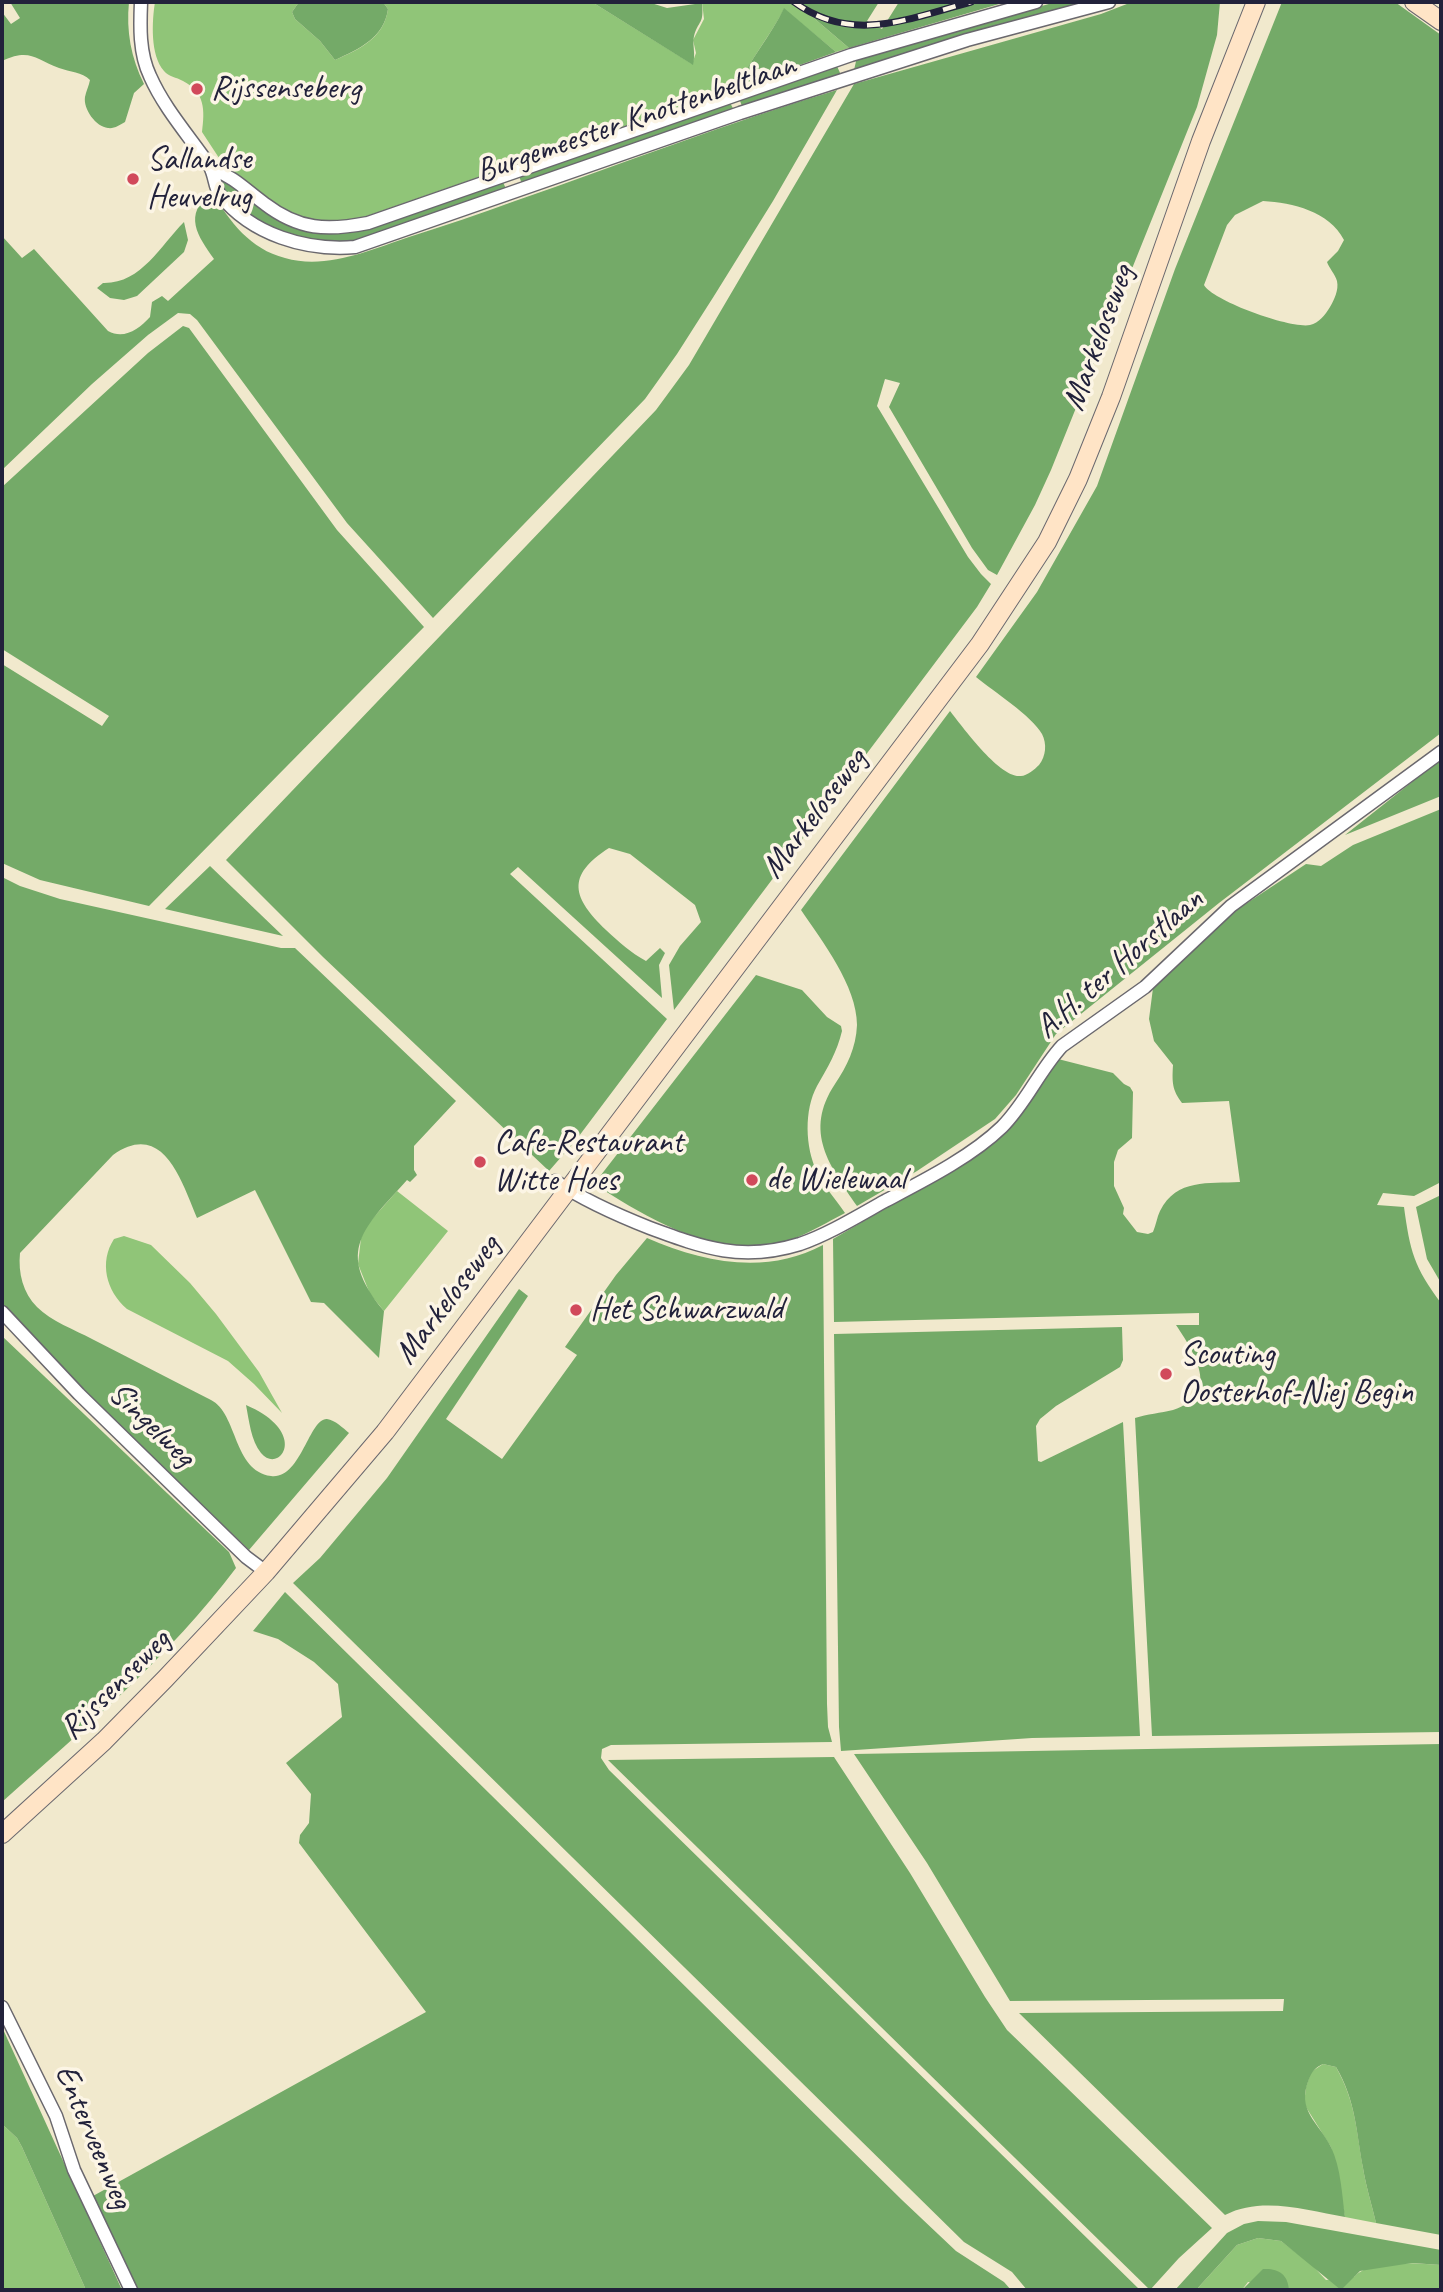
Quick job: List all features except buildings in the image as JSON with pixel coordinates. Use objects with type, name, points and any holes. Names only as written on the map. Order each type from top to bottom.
[{"type":"main road","name":"Markeloseweg","points":[[266,1572],[400,1413],[561,1185],[980,644],[1046,542],[1078,480],[1111,397],[1201,141],[1256,2]]},
{"type":"main road","points":[[1414,2],[1441,21]]},
{"type":"main road","name":"Rijssenseweg","points":[[2,1834],[104,1741],[266,1572]]},
{"type":"street","name":"Burgemeester Knottenbeltlaan","points":[[141,2],[140,36],[149,75],[211,168],[218,193],[246,218],[265,230],[286,240],[323,248],[355,247],[722,119],[954,44],[1109,2]]},
{"type":"street","name":"Burgemeester Knottenbeltlaan","points":[[211,168],[233,177],[264,204],[288,220],[319,228],[368,223],[851,55],[1036,2]]},
{"type":"street","points":[[508,175],[514,193]]},
{"type":"street","name":"A.H. ter Horstlaan","points":[[561,1185],[616,1214],[713,1250],[761,1252],[802,1243],[830,1230],[906,1190],[979,1146],[1012,1116],[1062,1046],[1145,987],[1231,906],[1441,752]]},
{"type":"street","name":"Singelweg","points":[[2,1312],[79,1394],[246,1557],[266,1572]]},
{"type":"street","name":"Enterveenweg","points":[[2,2007],[56,2116],[74,2170],[131,2290]]},
{"type":"green space","points":[[10,2],[129,2],[131,44],[144,84],[134,93],[125,122],[110,128],[95,121],[85,102],[90,80],[83,75],[26,55],[2,61],[2,12],[11,24],[20,18]]},
{"type":"green space","points":[[155,2],[299,2],[292,12],[295,19],[320,41],[335,60],[362,47],[382,28],[388,9],[383,2],[592,2],[692,64],[696,53],[693,40],[704,19],[702,2],[795,2],[849,48],[836,52],[784,9],[738,87],[344,224],[326,224],[289,216],[221,161],[202,132],[202,102],[196,91],[190,85],[170,76],[159,64],[153,38]]},
{"type":"green space","points":[[299,2],[383,2],[388,9],[386,19],[376,35],[361,47],[335,60],[320,41],[295,19],[292,12]]},
{"type":"green space","points":[[592,2],[648,2],[667,8],[702,3],[702,19],[694,39],[693,65]]},
{"type":"green space","points":[[795,2],[879,2],[867,21],[882,29],[899,2],[1006,2],[849,48]]},
{"type":"green space","points":[[1056,2],[1098,2],[854,70],[857,57]]},
{"type":"green space","points":[[1132,2],[1220,2],[1217,35],[1197,107],[1051,470],[997,575],[988,570],[972,548],[889,407],[900,383],[885,379],[877,406],[968,557],[991,584],[977,607],[674,1010],[669,965],[680,946],[701,922],[695,905],[630,854],[609,848],[585,868],[580,878],[579,888],[586,908],[616,939],[646,961],[660,948],[665,953],[659,965],[662,998],[518,867],[510,874],[667,1019],[576,1140],[549,1171],[323,957],[226,860],[656,410],[689,365],[854,84],[1101,14]]},
{"type":"green space","points":[[1282,2],[1395,2],[1441,35],[1441,733],[1219,903],[1056,1034],[1016,1095],[995,1119],[917,1171],[857,1206],[830,1162],[821,1133],[821,1118],[826,1101],[853,1049],[857,1025],[855,1010],[837,964],[801,910],[950,711],[992,761],[1012,775],[1026,775],[1039,765],[1045,742],[1037,727],[976,677],[1037,592],[1097,486],[1175,269]],"holes":[[[1263,201],[1320,215],[1344,240],[1327,262],[1337,281],[1335,298],[1324,316],[1310,325],[1287,323],[1236,306],[1204,285],[1227,225],[1235,215]]]},
{"type":"green space","points":[[784,8],[836,52],[738,87],[748,66]]},
{"type":"green space","points":[[836,64],[841,75],[743,109],[739,98]]},
{"type":"green space","points":[[837,90],[714,296],[645,399],[433,618],[347,523],[190,314],[178,313],[148,335],[2,470],[2,236],[22,258],[34,249],[108,331],[125,334],[141,326],[150,317],[152,302],[162,296],[168,301],[214,259],[198,234],[195,217],[197,209],[212,192],[234,224],[261,248],[300,261],[332,260],[363,253],[462,220],[716,129]]},
{"type":"green space","points":[[729,101],[735,112],[523,186],[518,174]]},
{"type":"green space","points":[[224,179],[254,201],[333,231],[502,180],[507,191],[374,237],[334,246],[309,241],[271,227],[251,216],[226,196],[221,183]]},
{"type":"green space","points":[[184,222],[188,240],[184,252],[137,296],[124,300],[110,298],[97,288],[103,283],[116,282],[139,270]]},
{"type":"green space","points":[[183,326],[189,328],[337,530],[424,627],[149,906],[40,880],[2,863],[2,664],[102,726],[109,716],[2,649],[2,487],[148,353]]},
{"type":"green space","points":[[1441,759],[1441,796],[1345,835]]},
{"type":"green space","points":[[1441,809],[1441,1182],[1414,1196],[1383,1193],[1377,1205],[1404,1207],[1415,1258],[1441,1303],[1441,1732],[1152,1736],[1135,1418],[1173,1410],[1188,1403],[1197,1394],[1200,1372],[1190,1347],[1176,1325],[1199,1325],[1199,1313],[834,1322],[833,1239],[936,1179],[1010,1126],[1058,1059],[1113,1073],[1133,1092],[1132,1138],[1118,1150],[1114,1162],[1114,1186],[1124,1208],[1123,1214],[1137,1232],[1153,1232],[1159,1213],[1167,1200],[1184,1188],[1205,1183],[1240,1182],[1229,1101],[1182,1103],[1173,1086],[1173,1065],[1154,1041],[1149,1019],[1153,988],[1235,911],[1306,864],[1321,866],[1353,845]]},
{"type":"green space","points":[[210,866],[283,936],[165,909]]},
{"type":"green space","points":[[2,877],[60,899],[281,948],[295,948],[456,1101],[414,1146],[414,1170],[417,1175],[410,1182],[407,1180],[378,1212],[361,1241],[358,1256],[360,1272],[384,1311],[379,1358],[324,1303],[311,1302],[255,1190],[197,1218],[185,1188],[168,1160],[158,1150],[146,1145],[131,1146],[113,1155],[20,1253],[22,1282],[37,1307],[63,1325],[211,1400],[220,1407],[226,1417],[249,1464],[259,1472],[271,1476],[281,1475],[290,1469],[321,1421],[333,1421],[349,1433],[249,1550],[59,1367],[2,1308]]},
{"type":"green space","points":[[756,975],[802,990],[827,1017],[841,1026],[835,1053],[817,1086],[810,1106],[808,1140],[817,1172],[845,1213],[786,1241],[743,1247],[697,1238],[675,1229],[594,1184]]},
{"type":"green space","points":[[397,1191],[448,1231],[384,1311],[370,1294],[358,1264],[361,1238],[366,1226]]},
{"type":"green space","points":[[1441,1195],[1441,1283],[1427,1259],[1416,1207]]},
{"type":"green space","points":[[124,1236],[151,1245],[190,1283],[259,1372],[282,1413],[228,1361],[127,1309],[120,1302],[110,1285],[106,1267],[109,1248],[114,1239]]},
{"type":"green space","points":[[647,1238],[713,1259],[758,1263],[802,1254],[823,1245],[827,1704],[832,1742],[611,1745],[602,1749],[601,1758],[609,1770],[1140,2290],[1027,2290],[1012,2272],[964,2242],[293,1583],[320,1558],[387,1478],[519,1289],[528,1296],[446,1419],[502,1459],[577,1355],[565,1347],[616,1275]]},
{"type":"green space","points":[[1122,1327],[1123,1360],[1120,1367],[1056,1406],[1040,1419],[1036,1426],[1038,1461],[1041,1462],[1123,1422],[1140,1736],[1032,1738],[841,1751],[834,1334]]},
{"type":"green space","points":[[2,1336],[229,1552],[236,1568],[155,1661],[2,1802]]},
{"type":"green space","points":[[246,1405],[266,1416],[278,1427],[284,1438],[285,1448],[275,1459],[261,1453],[255,1443]]},
{"type":"green space","points":[[285,1592],[902,2200],[956,2251],[1004,2282],[1011,2290],[136,2290],[93,2196],[426,2012],[299,1843],[300,1835],[309,1823],[311,1794],[286,1763],[342,1717],[338,1684],[314,1662],[278,1639],[253,1631]]},
{"type":"green space","points":[[1441,1744],[1441,2235],[1376,2223],[1348,2092],[1336,2067],[1323,2064],[1310,2076],[1305,2099],[1310,2115],[1334,2155],[1341,2182],[1345,2217],[1269,2205],[1239,2209],[1225,2215],[1019,2013],[1283,2011],[1284,1999],[1010,2001],[927,1863],[854,1754]]},
{"type":"green space","points":[[834,1757],[910,1873],[1007,2030],[1212,2228],[1179,2258],[1150,2290],[608,1760]]},
{"type":"green space","points":[[2,2027],[122,2290],[86,2290],[22,2147],[17,2138],[2,2124]]},
{"type":"green space","points":[[1323,2064],[1336,2067],[1348,2092],[1376,2223],[1345,2217],[1331,2147],[1304,2104],[1311,2072]]},
{"type":"green space","points":[[2,2124],[17,2138],[22,2147],[86,2290],[2,2290]]},
{"type":"green space","points":[[1258,2221],[1286,2222],[1441,2250],[1441,2265],[1412,2263],[1360,2271],[1341,2290],[1281,2241],[1258,2238],[1237,2245],[1196,2290],[1175,2290],[1227,2233],[1244,2224]]},
{"type":"green space","points":[[1258,2238],[1281,2241],[1311,2264],[1326,2280],[1354,2277],[1361,2271],[1382,2265],[1441,2265],[1441,2290],[1289,2290],[1248,2282],[1242,2290],[1196,2290],[1237,2245]]},
{"type":"green space","points":[[1263,2269],[1281,2273],[1287,2280],[1289,2290],[1242,2290]]},
{"type":"railway","points":[[794,2],[816,15],[860,25],[903,20],[971,2]]},
{"type":"place","name":"Rijssenseberg","points":[[197,89]]},
{"type":"place","name":"Sallandse Heuvelrug","points":[[133,179]]},
{"type":"place","name":"Cafe-Restaurant Witte Hoes","points":[[480,1162]]},
{"type":"place","name":"de Wielewaal","points":[[752,1180]]},
{"type":"place","name":"Het Schwarzwald","points":[[576,1310]]},
{"type":"place","name":"Scouting Oosterhof-Niej Begin","points":[[1166,1374]]}]
